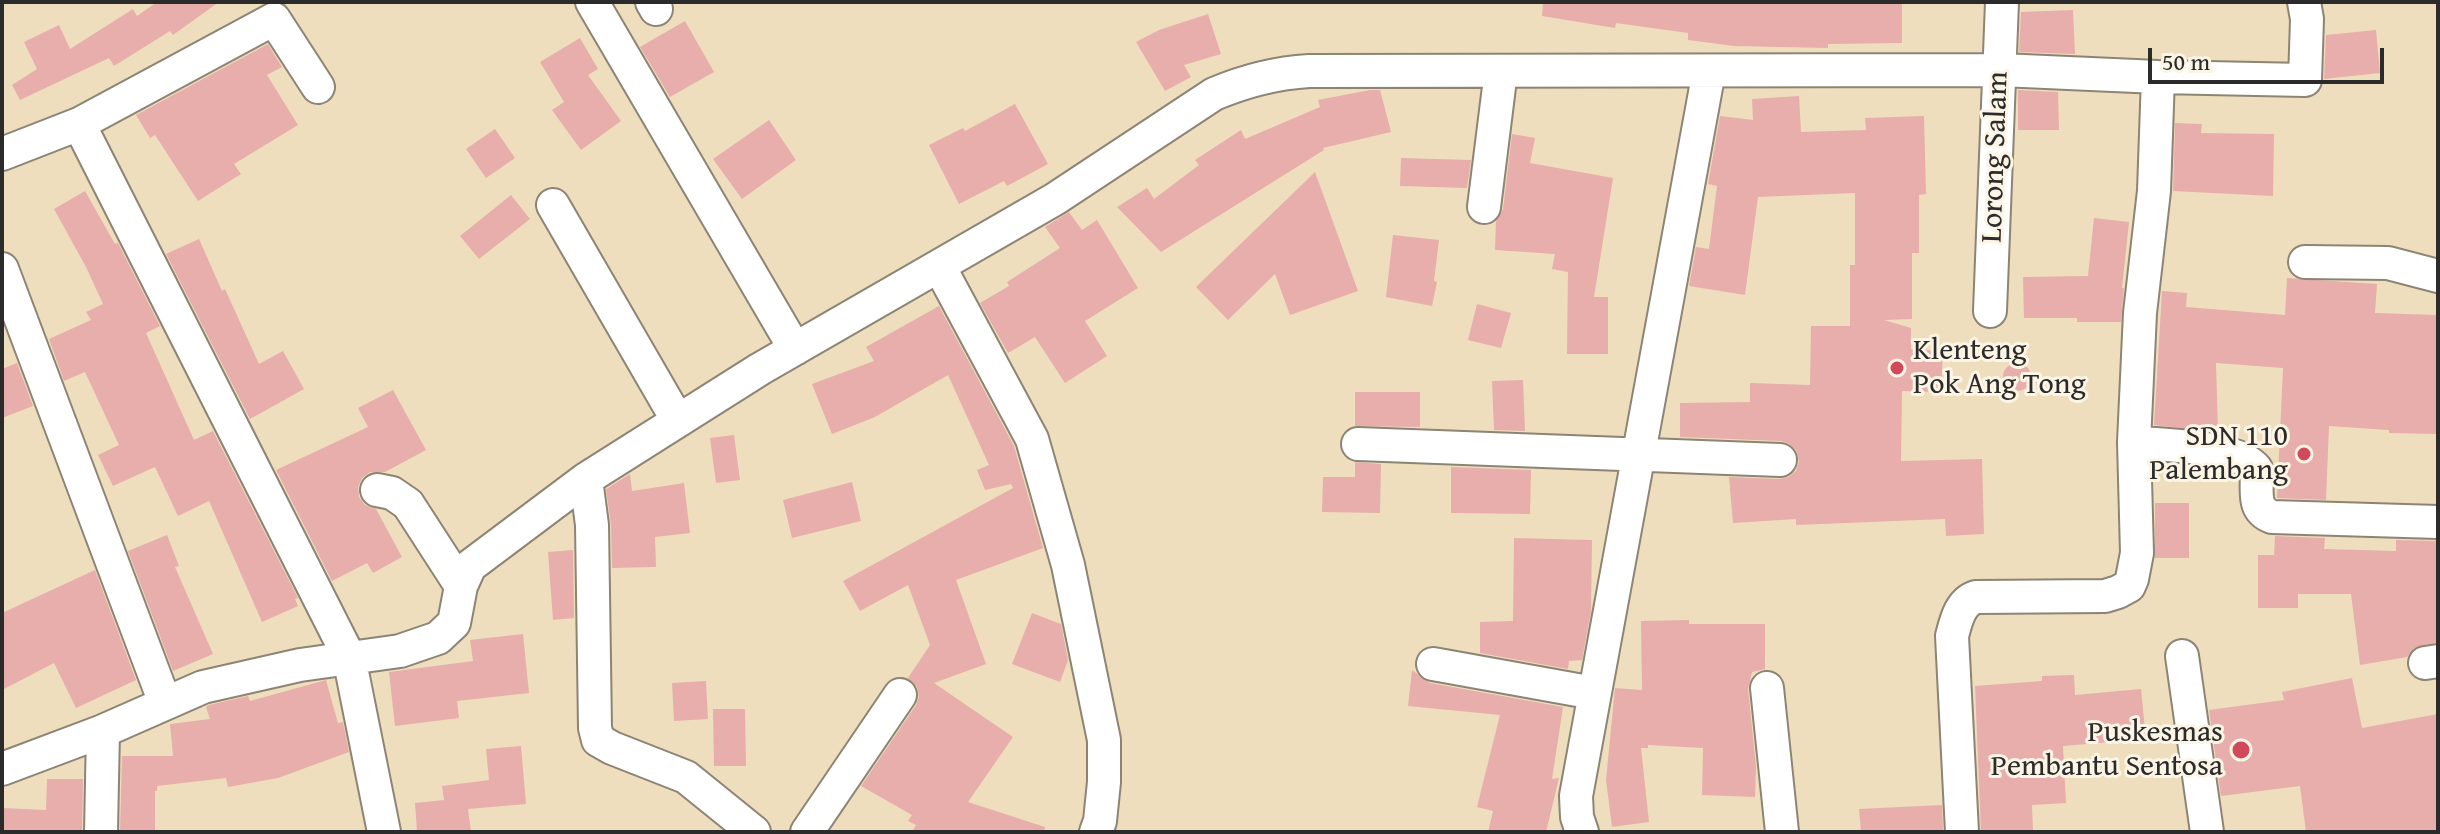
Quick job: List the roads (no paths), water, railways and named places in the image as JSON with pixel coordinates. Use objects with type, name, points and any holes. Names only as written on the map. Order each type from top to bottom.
[{"type":"street","points":[[592,2],[795,349]]},
{"type":"street","name":"Lorong Salam","points":[[1990,311],[2002,2]]},
{"type":"street","points":[[2,769],[103,731],[203,687],[300,665],[400,651],[438,638],[454,623],[461,586],[470,566],[586,479],[795,349],[1055,199],[1214,94],[1240,83],[1309,71],[2001,70],[2305,80],[2307,19],[2304,2]]},
{"type":"street","points":[[2,154],[79,124],[274,19],[318,87]]},
{"type":"street","points":[[1484,207],[1501,71]]},
{"type":"street","points":[[1582,832],[1577,817],[1576,796],[1709,71]]},
{"type":"street","points":[[1962,832],[1952,636],[1965,604],[1976,597],[2105,596],[2129,586],[2132,579],[2137,553],[2134,442],[2140,313],[2154,191],[2158,77]]},
{"type":"street","points":[[79,124],[349,657],[384,832]]},
{"type":"street","points":[[553,205],[678,421]]},
{"type":"street","points":[[2305,262],[2388,263],[2438,276]]},
{"type":"street","points":[[939,266],[1032,439],[1068,565],[1104,740],[1104,782],[1096,832]]},
{"type":"street","points":[[2,269],[13,330],[165,703]]},
{"type":"street","points":[[2134,442],[2213,451],[2246,460],[2256,469],[2259,509],[2272,517],[2438,522]]},
{"type":"street","points":[[1358,444],[1780,460]]},
{"type":"street","points":[[586,479],[592,525],[595,728],[598,740],[686,777],[754,832]]},
{"type":"street","points":[[377,490],[392,493],[408,504],[461,586]]},
{"type":"street","points":[[2182,656],[2207,832]]},
{"type":"street","points":[[1433,664],[1594,693]]},
{"type":"street","points":[[1767,688],[1782,832]]},
{"type":"street","points":[[807,832],[900,695]]},
{"type":"street","points":[[101,832],[103,731]]},
{"type":"place","name":"Klenteng Pok Ang Tong","points":[[1897,368]]},
{"type":"place","name":"SDN 110 Palembang","points":[[2304,454]]},
{"type":"place","name":"Puskesmas Pembantu Sentosa","points":[[2241,750]]}]
